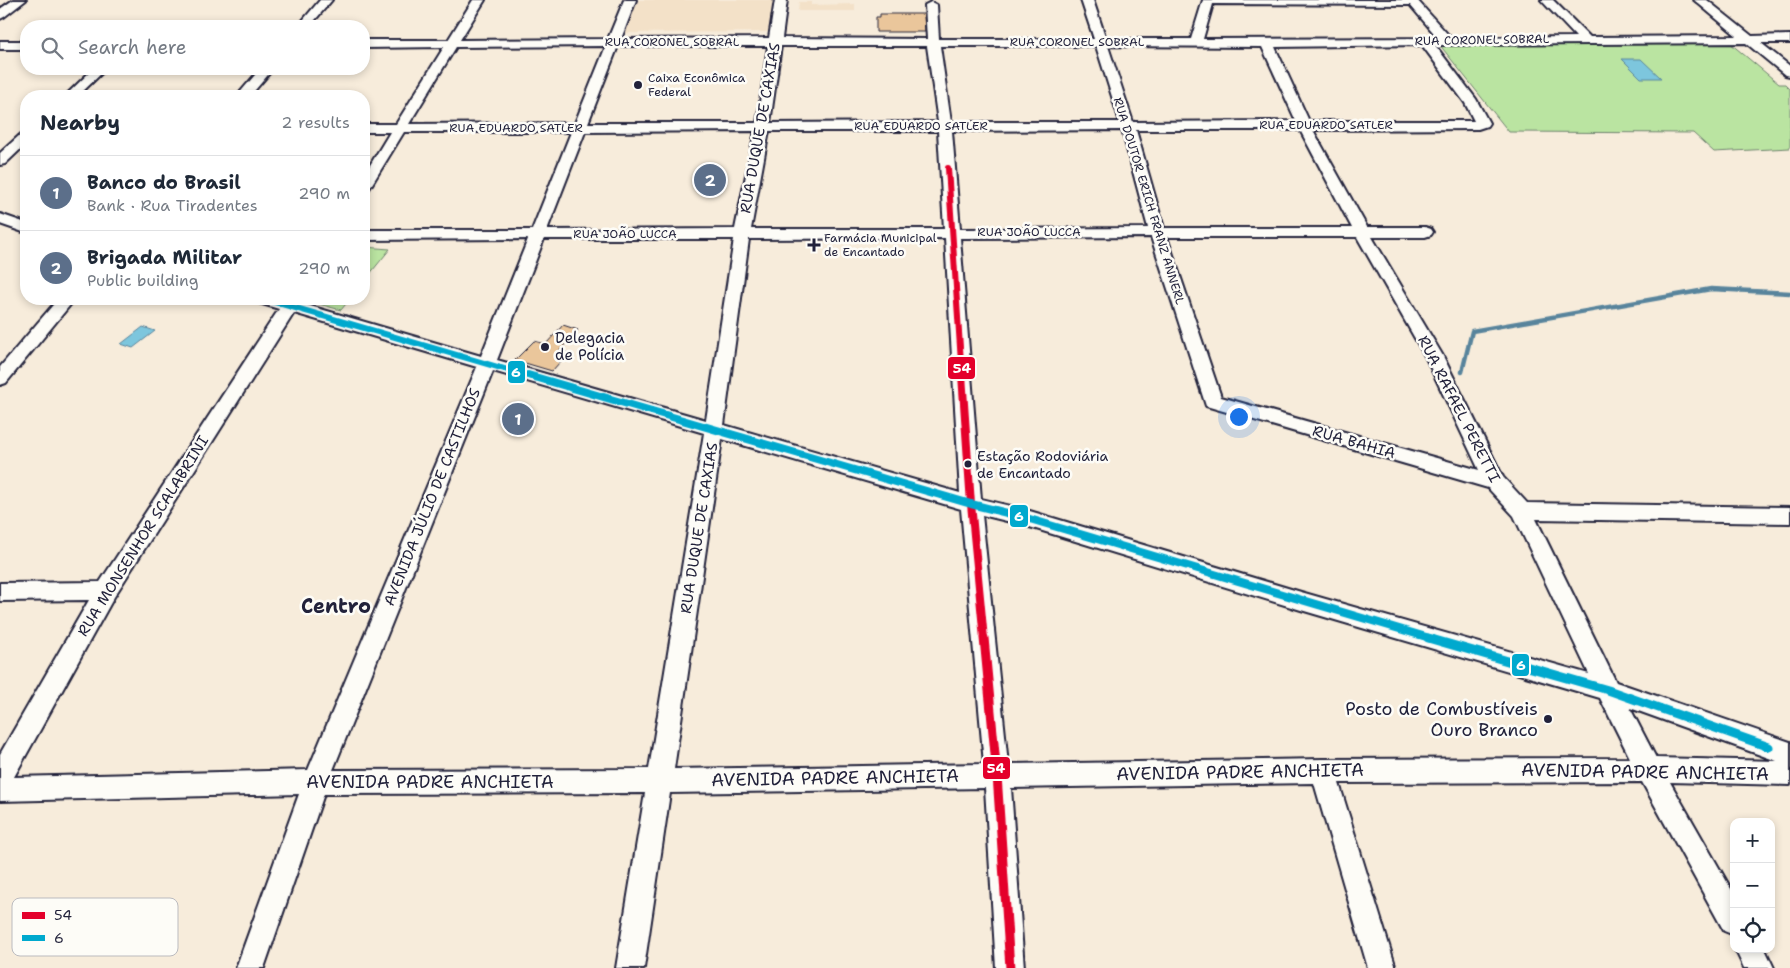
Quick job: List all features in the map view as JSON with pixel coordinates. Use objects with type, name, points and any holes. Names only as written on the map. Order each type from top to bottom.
[{"type":"street","points":[[0,15],[20,0]]},
{"type":"street","points":[[309,20],[326,0]]},
{"type":"street","points":[[370,176],[479,0]]},
{"type":"street","name":"AVENIDA JÚLIO DE CASTILHOS","points":[[250,968],[316,782],[487,363],[630,0]]},
{"type":"street","name":"RUA DUQUE DE CAXIAS","points":[[630,968],[714,430],[742,235],[763,126],[782,0]]},
{"type":"street","name":"RUA DOUTOR ERICH FRANZ ANNERL","points":[[1087,0],[1099,42],[1128,126],[1157,232],[1213,402]]},
{"type":"street","points":[[1196,42],[1208,1],[1255,0],[1412,1],[1446,40]]},
{"type":"street","points":[[1547,0],[1586,40]]},
{"type":"street","points":[[1700,0],[1790,72]]},
{"type":"street","points":[[931,4],[933,42],[945,127],[954,233],[971,504],[997,775],[1010,968]]},
{"type":"street","name":"RUA CORONEL SOBRAL","points":[[370,44],[614,42],[1267,43],[1446,40],[1790,39]]},
{"type":"street","name":"RUA EDUARDO SATLER","points":[[370,128],[1478,125],[1482,123],[1471,102],[1425,41]]},
{"type":"street","points":[[1267,43],[1304,125]]},
{"type":"street","points":[[0,45],[20,45]]},
{"type":"street","points":[[77,90],[94,75]]},
{"type":"street","points":[[248,90],[262,75]]},
{"type":"street","name":"RUA RAFAEL PERETTI","points":[[1304,125],[1363,234],[1434,356],[1495,482],[1522,511],[1608,690],[1649,770]]},
{"type":"street","points":[[0,161],[20,143]]},
{"type":"street","points":[[0,219],[20,226]]},
{"type":"street","name":"RUA JOÃO LUCCA","points":[[370,235],[1157,232],[1363,234],[1425,232]]},
{"type":"street","points":[[0,379],[62,305]]},
{"type":"street","name":"RUA MONSENHOR SCALABRINI","points":[[0,778],[106,591],[290,305]]},
{"type":"street","points":[[302,305],[487,363],[714,430],[971,504],[1023,517],[1300,601],[1608,690],[1790,754]]},
{"type":"street","name":"RUA BAHIA","points":[[1213,402],[1495,482]]},
{"type":"street","points":[[1522,511],[1788,518]]},
{"type":"street","points":[[0,592],[106,591]]},
{"type":"street","points":[[1649,770],[1730,914]]},
{"type":"street","name":"AVENIDA PADRE ANCHIETA","points":[[0,789],[316,782],[659,781],[1323,771],[1649,770],[1790,773]]},
{"type":"street","points":[[1323,771],[1382,968]]},
{"type":"street","points":[[1752,953],[1760,968]]},
{"type":"shaded area","points":[[634,0],[775,0],[770,32],[622,33]]},
{"type":"shaded area","points":[[799,2],[811,2],[811,5],[855,4],[855,11],[798,11]]},
{"type":"green space","points":[[1730,43],[1779,84],[1785,84],[1790,89],[1790,148],[1714,152],[1693,133],[1509,132],[1439,44]]},
{"type":"green space","points":[[370,247],[390,249],[370,274]]},
{"type":"green space","points":[[322,305],[345,305],[341,310]]},
{"type":"water","points":[[1622,59],[1641,59],[1661,78],[1641,78]]},
{"type":"water","points":[[143,327],[155,331],[133,348],[121,344]]},
{"type":"building","points":[[880,14],[924,14],[925,32],[876,32],[876,17],[880,17]]},
{"type":"building","name":"Delegacia de Polícia","points":[[563,325],[578,330],[559,351],[568,353],[552,371],[515,360],[534,341],[546,344]]},
{"type":"waterway","points":[[1462,372],[1472,331],[1711,289],[1790,293]]},
{"type":"transit line","name":"54","points":[[948,168],[971,504],[997,775],[1010,968]]},
{"type":"transit line","name":"6","points":[[286,305],[971,504],[1023,517],[1301,601],[1608,690],[1769,747]]},
{"type":"place","name":"Caixa Econômica Federal","points":[[638,85]]},
{"type":"place","name":"Brigada Militar","points":[[710,180]]},
{"type":"place","name":"Farmácia Municipal de Encantado","points":[[814,245]]},
{"type":"place","name":"Delegacia de Polícia","points":[[545,347]]},
{"type":"place","name":"Banco do Brasil","points":[[518,419]]},
{"type":"place","name":"Estação Rodoviária de Encantado","points":[[968,464]]},
{"type":"place","name":"Posto de Combustíveis Ouro Branco","points":[[1548,719]]},
{"type":"district","name":"Centro","points":[[336,606]]}]
